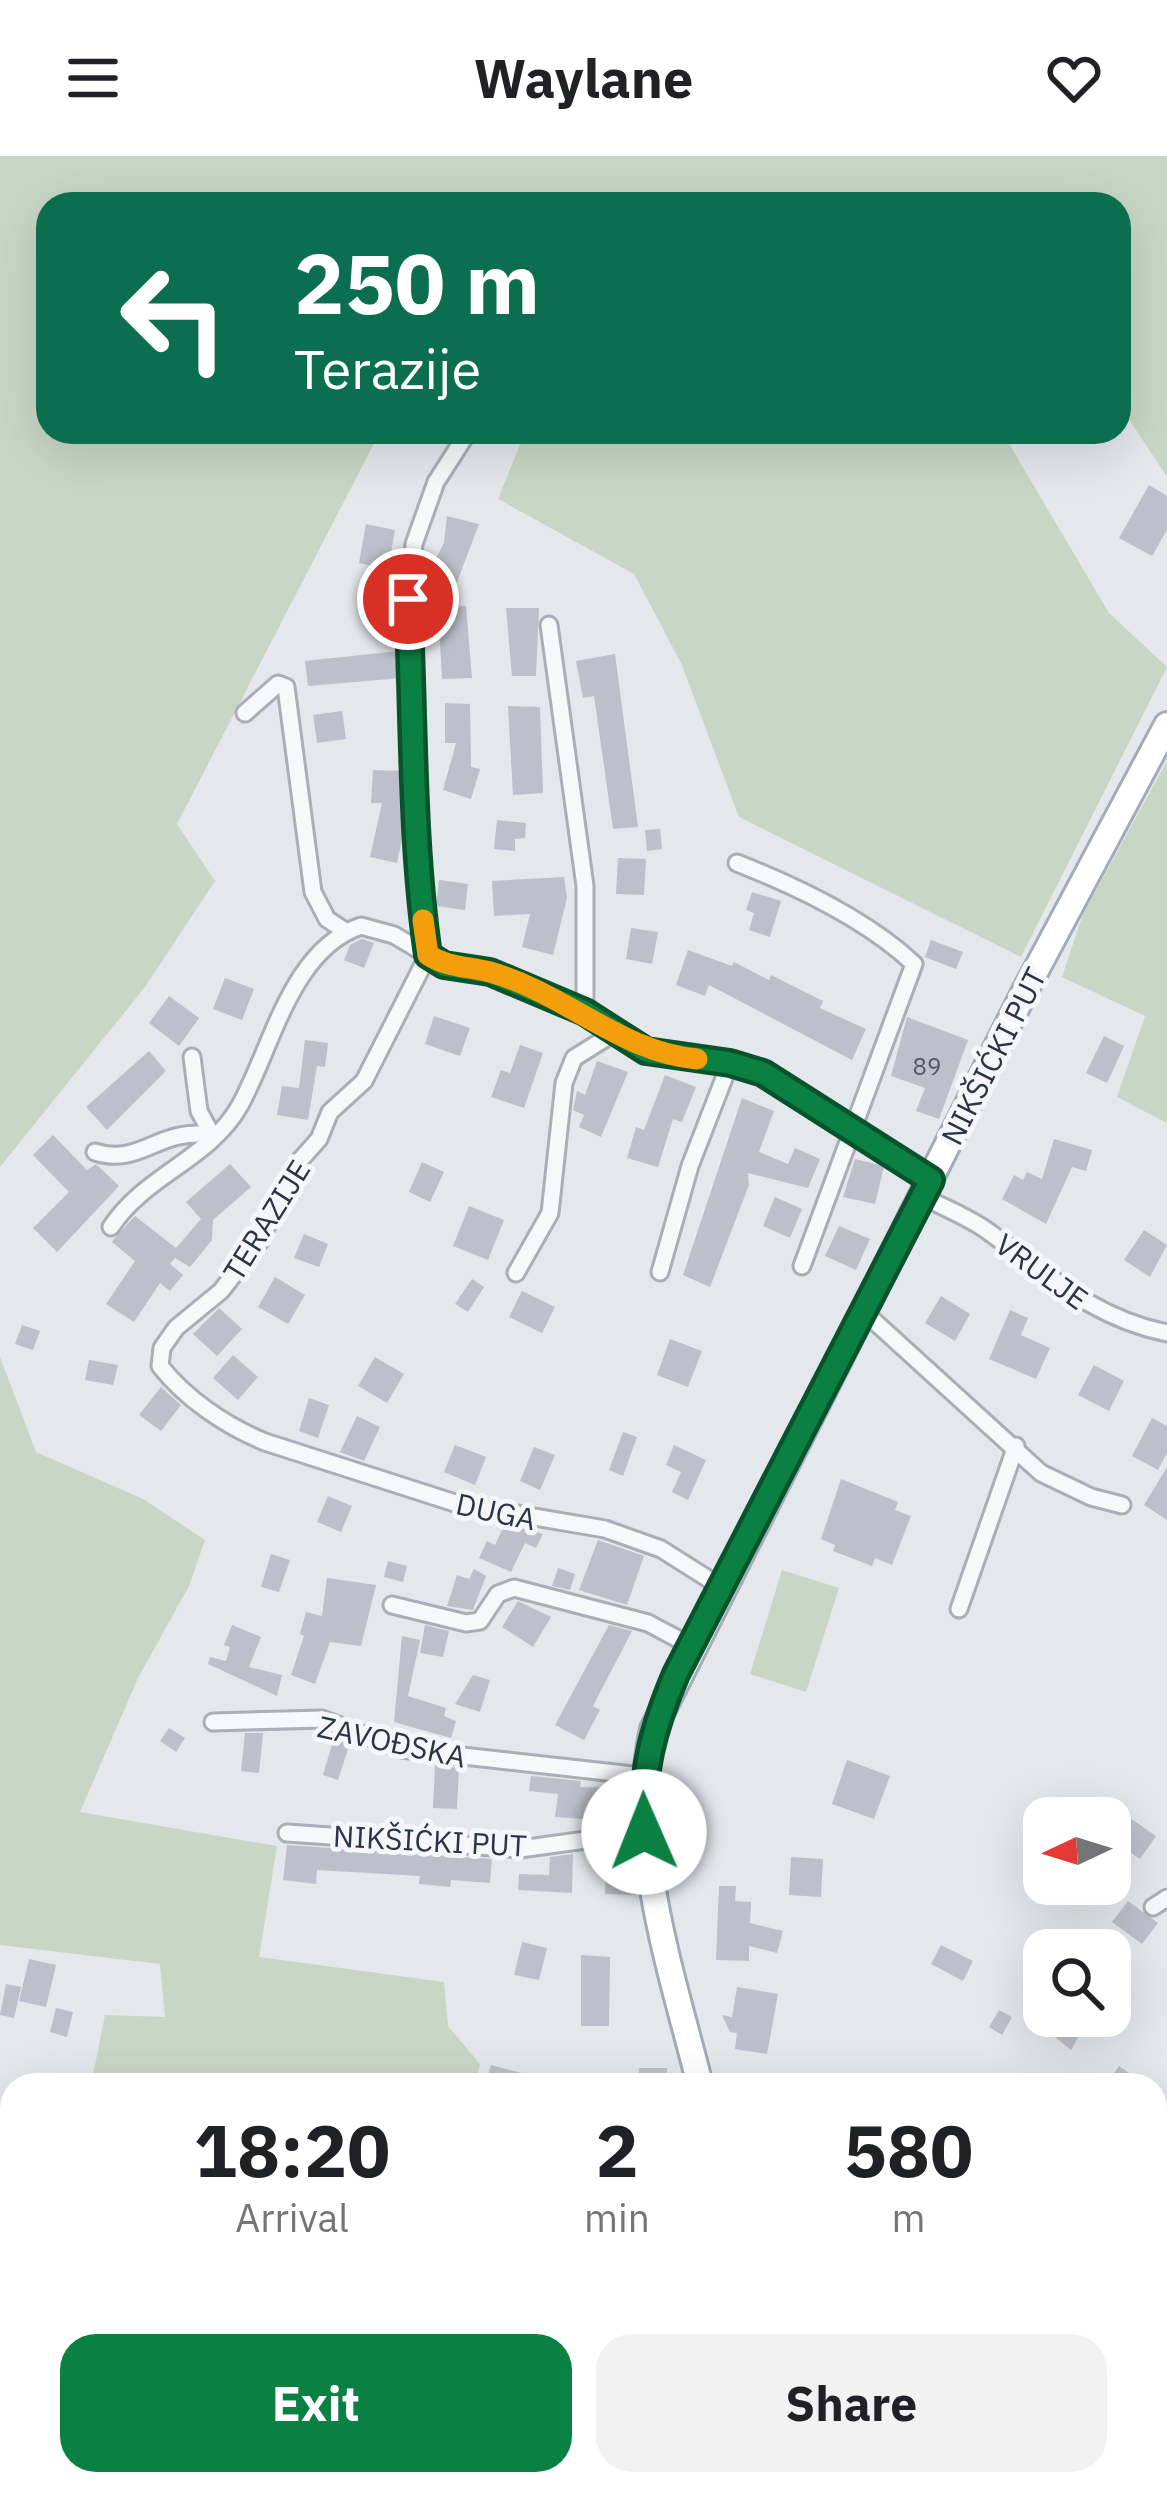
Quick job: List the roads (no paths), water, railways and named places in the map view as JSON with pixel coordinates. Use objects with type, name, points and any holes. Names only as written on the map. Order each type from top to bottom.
[{"type":"main road","name":"NIKŠIĆKI PUT","points":[[697,2073],[644,1832],[643,1776],[653,1729],[862,1311],[1167,725]]},
{"type":"street","points":[[428,955],[415,861],[417,743],[408,599],[413,544],[436,482],[460,444]]},
{"type":"street","points":[[549,625],[585,886],[585,1012]]},
{"type":"street","points":[[244,713],[278,684],[286,687],[314,892],[327,919],[345,931]]},
{"type":"street","points":[[737,863],[818,900],[895,946],[914,964],[802,1267]]},
{"type":"street","points":[[111,1227],[127,1204],[198,1153],[237,1112],[256,1061],[309,970],[345,931],[362,926],[444,965],[490,972],[585,1012],[646,1051],[730,1063],[790,1086],[927,1188]]},
{"type":"street","name":"TERAZIJE","points":[[265,1442],[236,1430],[175,1385],[160,1366],[162,1348],[221,1292],[260,1241],[294,1167],[319,1139],[330,1112],[364,1081],[428,955]]},
{"type":"street","points":[[516,1273],[550,1214],[564,1083],[574,1058],[614,1033]]},
{"type":"street","points":[[192,1057],[199,1111],[212,1135]]},
{"type":"street","points":[[661,1272],[690,1166],[730,1063]]},
{"type":"street","points":[[95,1151],[130,1156],[167,1135],[212,1135]]},
{"type":"street","name":"VRULJE","points":[[927,1188],[1086,1305],[1124,1325],[1167,1334]]},
{"type":"street","points":[[862,1311],[1041,1473],[1091,1497],[1122,1504]]},
{"type":"street","name":"DUGA","points":[[265,1442],[458,1504],[604,1529],[661,1549],[722,1587]]},
{"type":"street","points":[[958,1610],[1016,1446]]},
{"type":"street","points":[[392,1605],[466,1623],[480,1621],[498,1594],[514,1588],[648,1623],[691,1646]]},
{"type":"street","name":"ZAVOĐSKA","points":[[213,1722],[322,1719],[400,1749],[643,1776]]},
{"type":"street","name":"NIKŠIĆKI PUT","points":[[287,1833],[520,1849],[644,1832]]}]
